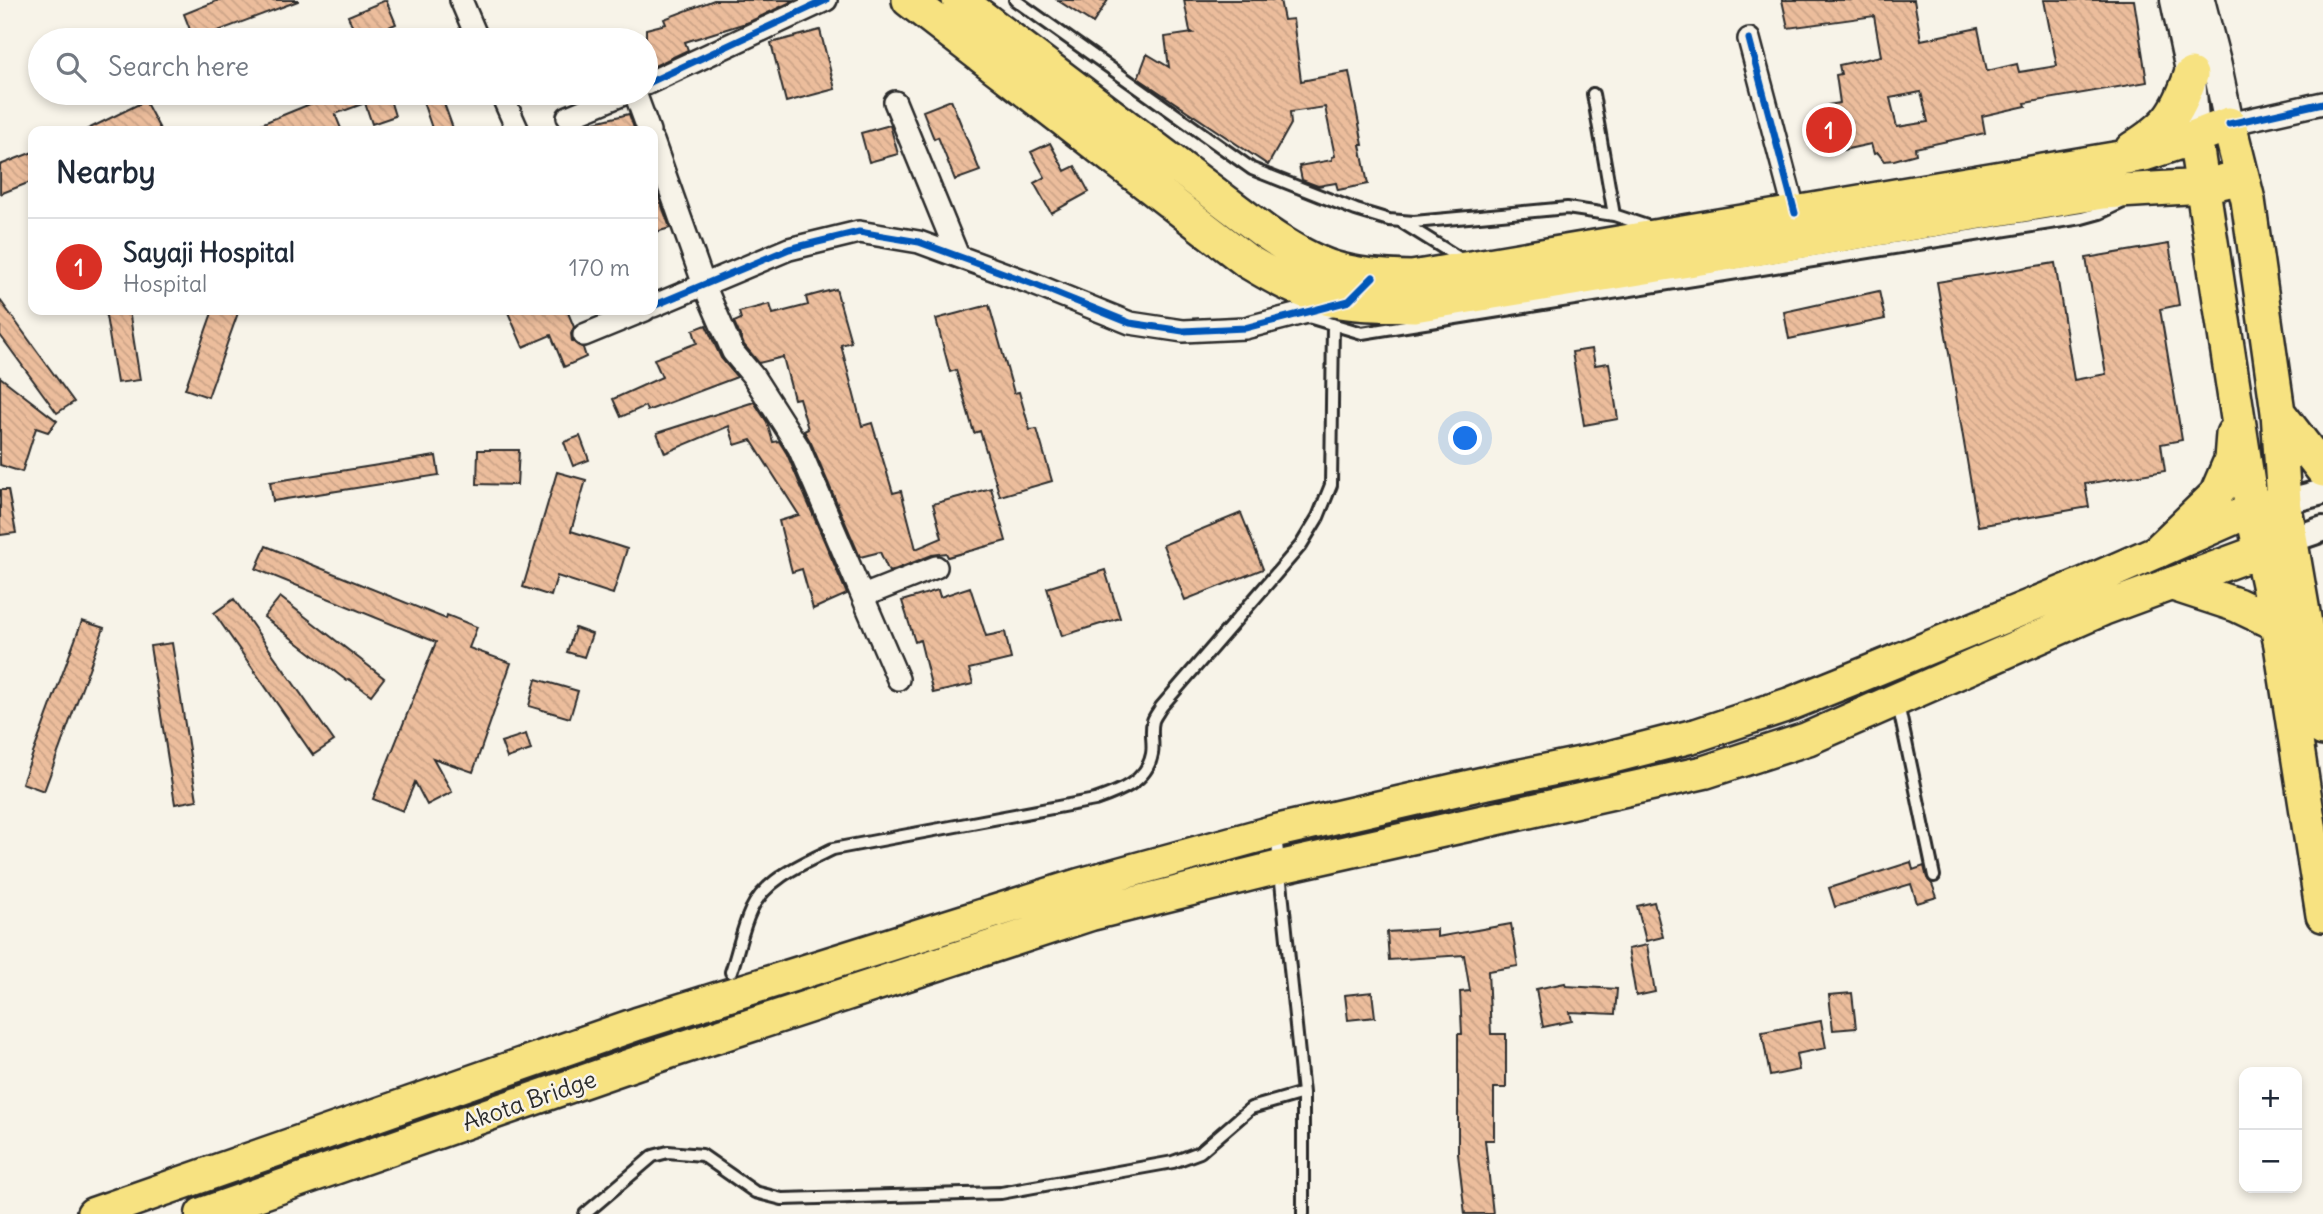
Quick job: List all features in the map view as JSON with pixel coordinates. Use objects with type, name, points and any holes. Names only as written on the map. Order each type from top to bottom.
[{"type":"highway","points":[[909,0],[1247,261],[1280,280],[1327,298],[1341,312],[1414,305],[2102,192],[2204,186],[2242,177]]},
{"type":"highway","points":[[969,3],[1287,247],[1331,269],[1373,277],[1412,278],[1475,268],[2144,154],[2229,124],[2248,200],[2278,412],[2268,506],[2259,550],[2301,609],[2323,915]]},
{"type":"highway","points":[[2104,160],[2132,149],[2164,127],[2181,105],[2191,75]]},
{"type":"highway","points":[[2195,137],[2235,405],[2268,506],[2291,540],[2323,729]]},
{"type":"highway","points":[[2158,551],[2216,495],[2231,460],[2235,405]]},
{"type":"highway","points":[[2278,412],[2323,470]]},
{"type":"highway","points":[[2173,584],[2237,604],[2301,609]]},
{"type":"main road","points":[[2175,0],[2191,75],[2195,137]]},
{"type":"main road","points":[[2200,0],[2229,124]]},
{"type":"main road","points":[[93,1214],[637,1024],[1067,888],[1276,831],[1603,759],[1697,735],[1815,694],[2268,506]]},
{"type":"main road","name":"Akota Bridge","points":[[202,1214],[648,1059],[1091,914],[1280,867],[1705,772],[1807,739],[2103,609],[2291,540]]},
{"type":"street","points":[[461,0],[473,28]]},
{"type":"street","points":[[658,78],[826,0]]},
{"type":"street","points":[[1749,39],[1795,213]]},
{"type":"street","points":[[895,102],[958,256]]},
{"type":"street","points":[[2229,124],[2323,103]]},
{"type":"street","points":[[506,105],[516,126]]},
{"type":"street","points":[[568,117],[597,105]]},
{"type":"street","points":[[639,105],[647,126]]},
{"type":"street","points":[[658,155],[704,285],[733,352],[753,376],[799,449],[898,678]]},
{"type":"street","points":[[658,304],[789,249],[859,232],[919,242],[1130,323],[1183,331],[1245,328],[1298,314],[1341,312],[1373,277]]},
{"type":"street","points":[[594,324],[627,315]]},
{"type":"street","points":[[2268,506],[2323,492]]},
{"type":"street","points":[[2291,540],[2323,529]]},
{"type":"street","points":[[863,596],[936,567]]},
{"type":"lane","points":[[1015,0],[1252,169],[1356,210],[1388,220],[1414,222],[1567,208],[1614,215],[1673,234]]},
{"type":"lane","points":[[1593,94],[1614,215]]},
{"type":"lane","points":[[1401,221],[1475,268]]},
{"type":"lane","points":[[731,972],[751,909],[764,891],[795,867],[833,849],[1095,800],[1119,792],[1137,780],[1147,768],[1152,755],[1153,722],[1161,707],[1301,545],[1318,517],[1331,485],[1341,312]]},
{"type":"lane","points":[[1897,700],[1934,876]]},
{"type":"lane","points":[[1276,831],[1303,1093],[1303,1214]]},
{"type":"lane","points":[[585,1214],[653,1156],[678,1151],[702,1154],[755,1192],[782,1199],[1001,1193],[1173,1162],[1200,1152],[1251,1108],[1303,1093]]},
{"type":"building","points":[[219,0],[298,0],[226,28],[189,28],[184,14]]},
{"type":"building","points":[[386,0],[396,24],[386,28],[353,28],[348,16]]},
{"type":"building","points":[[714,0],[795,0],[749,22],[685,42],[688,50],[658,64],[658,28],[650,28],[666,24],[664,19]]},
{"type":"building","points":[[1057,0],[1108,0],[1093,23]]},
{"type":"building","points":[[1184,0],[1280,0],[1284,20],[1293,19],[1301,81],[1349,72],[1368,184],[1338,190],[1336,183],[1318,186],[1302,180],[1299,166],[1332,160],[1335,156],[1325,107],[1290,112],[1291,124],[1268,165],[1138,78],[1147,54],[1169,67],[1165,37],[1193,33],[1190,31]]},
{"type":"building","points":[[1782,0],[1914,0],[1921,40],[1978,28],[1987,71],[2017,64],[2019,72],[2057,66],[2044,0],[2134,0],[2147,82],[2025,103],[2026,106],[1982,116],[1985,133],[1915,148],[1916,154],[1884,161],[1878,153],[1874,154],[1871,144],[1838,151],[1836,147],[1826,149],[1821,127],[1820,112],[1829,110],[1828,105],[1840,103],[1836,75],[1841,74],[1839,65],[1881,56],[1874,16],[1788,28]],"holes":[[[1921,92],[1928,122],[1897,127],[1890,98]]]},
{"type":"building","points":[[820,30],[835,89],[786,102],[771,43]]},
{"type":"building","points":[[951,100],[980,171],[955,180],[938,137],[934,139],[923,111]]},
{"type":"building","points":[[137,105],[147,105],[158,126],[94,126]]},
{"type":"building","points":[[308,105],[360,105],[335,114],[340,126],[256,126]]},
{"type":"building","points":[[366,105],[392,105],[395,116],[372,124]]},
{"type":"building","points":[[424,105],[445,105],[452,126],[431,126]]},
{"type":"building","points":[[629,114],[633,126],[582,126]]},
{"type":"building","points":[[890,125],[898,154],[869,162],[861,133]]},
{"type":"building","points":[[1050,143],[1065,171],[1075,166],[1089,192],[1051,213],[1034,183],[1045,177],[1031,152]]},
{"type":"building","points":[[28,154],[28,183],[0,194],[0,165]]},
{"type":"building","points":[[658,195],[670,228],[658,232]]},
{"type":"building","points":[[2169,244],[2179,305],[2160,309],[2182,440],[2161,444],[2165,471],[2085,484],[2089,507],[1978,526],[1937,282],[2055,263],[2074,380],[2106,374],[2086,258]]},
{"type":"building","points":[[836,289],[851,342],[841,345],[862,426],[872,423],[893,493],[901,491],[916,549],[942,538],[933,504],[991,488],[1006,541],[948,557],[946,553],[932,555],[889,572],[880,552],[860,557],[804,431],[808,429],[799,398],[794,399],[783,357],[759,363],[744,345],[734,322],[741,319],[739,312],[770,304],[773,314],[808,305],[806,297]]},
{"type":"building","points":[[1879,291],[1885,319],[1789,339],[1784,312]]},
{"type":"building","points":[[0,300],[74,402],[57,413],[0,335]]},
{"type":"building","points":[[989,305],[1014,393],[1019,392],[1030,430],[1037,429],[1052,481],[1000,496],[980,431],[974,433],[956,370],[950,372],[936,319]]},
{"type":"building","points":[[106,315],[130,315],[140,380],[117,383]]},
{"type":"building","points":[[211,315],[237,315],[208,397],[185,389]]},
{"type":"building","points":[[509,315],[569,315],[574,327],[572,341],[583,348],[586,357],[564,367],[551,335],[523,347]]},
{"type":"building","points":[[706,325],[721,358],[737,377],[647,411],[645,406],[621,417],[613,399],[662,377],[654,359],[697,343],[693,330]]},
{"type":"building","points":[[1592,349],[1595,365],[1609,363],[1618,419],[1584,425],[1572,352]]},
{"type":"building","points":[[0,377],[57,421],[48,432],[36,428],[22,472],[0,465]]},
{"type":"building","points":[[754,402],[767,422],[773,442],[779,441],[787,454],[847,594],[813,609],[802,569],[792,572],[779,521],[799,515],[751,440],[735,445],[729,426],[665,453],[657,433]]},
{"type":"building","points":[[580,436],[589,460],[573,466],[564,442]]},
{"type":"building","points":[[478,450],[519,450],[517,485],[477,484]]},
{"type":"building","points":[[436,456],[439,475],[273,501],[270,482]]},
{"type":"building","points":[[557,472],[586,480],[571,531],[627,549],[613,594],[557,576],[551,596],[523,587]]},
{"type":"building","points":[[0,490],[8,490],[16,533],[0,535]]},
{"type":"building","points":[[1241,513],[1263,569],[1185,600],[1163,545]]},
{"type":"building","points":[[266,546],[446,619],[447,615],[477,627],[469,648],[511,663],[473,772],[433,758],[452,792],[427,805],[415,782],[403,811],[373,799],[436,642],[256,569]]},
{"type":"building","points":[[1105,570],[1120,618],[1062,636],[1047,588]]},
{"type":"building","points":[[970,587],[986,636],[1005,632],[1011,659],[969,669],[973,684],[933,693],[920,640],[915,642],[902,601],[938,590],[940,597]]},
{"type":"building","points":[[280,597],[384,678],[371,695],[349,679],[347,681],[264,617]]},
{"type":"building","points":[[234,599],[334,741],[313,755],[214,613]]},
{"type":"building","points":[[82,621],[104,628],[44,791],[22,783]]},
{"type":"building","points":[[575,628],[592,634],[584,657],[567,652]]},
{"type":"building","points":[[172,643],[197,800],[175,804],[150,646]]},
{"type":"building","points":[[536,679],[578,691],[570,718],[529,706]]},
{"type":"building","points":[[526,734],[531,750],[507,758],[501,742]]},
{"type":"building","points":[[1911,862],[1913,870],[1924,866],[1937,897],[1917,903],[1911,884],[1835,907],[1829,888]]},
{"type":"building","points":[[1654,902],[1663,937],[1646,941],[1637,906]]},
{"type":"building","points":[[1511,924],[1518,966],[1488,971],[1491,1034],[1506,1034],[1506,1088],[1494,1088],[1494,1140],[1485,1140],[1493,1214],[1465,1214],[1458,1154],[1458,1034],[1462,1034],[1460,992],[1470,991],[1464,955],[1389,960],[1387,932],[1437,929],[1437,937]]},
{"type":"building","points":[[1647,945],[1655,992],[1636,996],[1628,949]]},
{"type":"building","points":[[1565,983],[1566,986],[1617,989],[1615,1014],[1570,1012],[1572,1021],[1543,1027],[1536,989]]},
{"type":"building","points":[[1372,992],[1375,1017],[1348,1020],[1345,995]]},
{"type":"building","points":[[1852,993],[1856,1028],[1833,1030],[1829,995]]},
{"type":"building","points":[[1821,1021],[1826,1048],[1796,1054],[1799,1070],[1770,1076],[1762,1032]]},
{"type":"cycle path","points":[[658,78],[826,0]]},
{"type":"cycle path","points":[[1749,39],[1795,213]]},
{"type":"cycle path","points":[[2229,124],[2323,103]]},
{"type":"cycle path","points":[[658,304],[789,249],[859,232],[919,242],[1130,323],[1183,331],[1245,328],[1349,301],[1373,277]]},
{"type":"place","name":"Sayaji Hospital","points":[[1829,130]]}]
